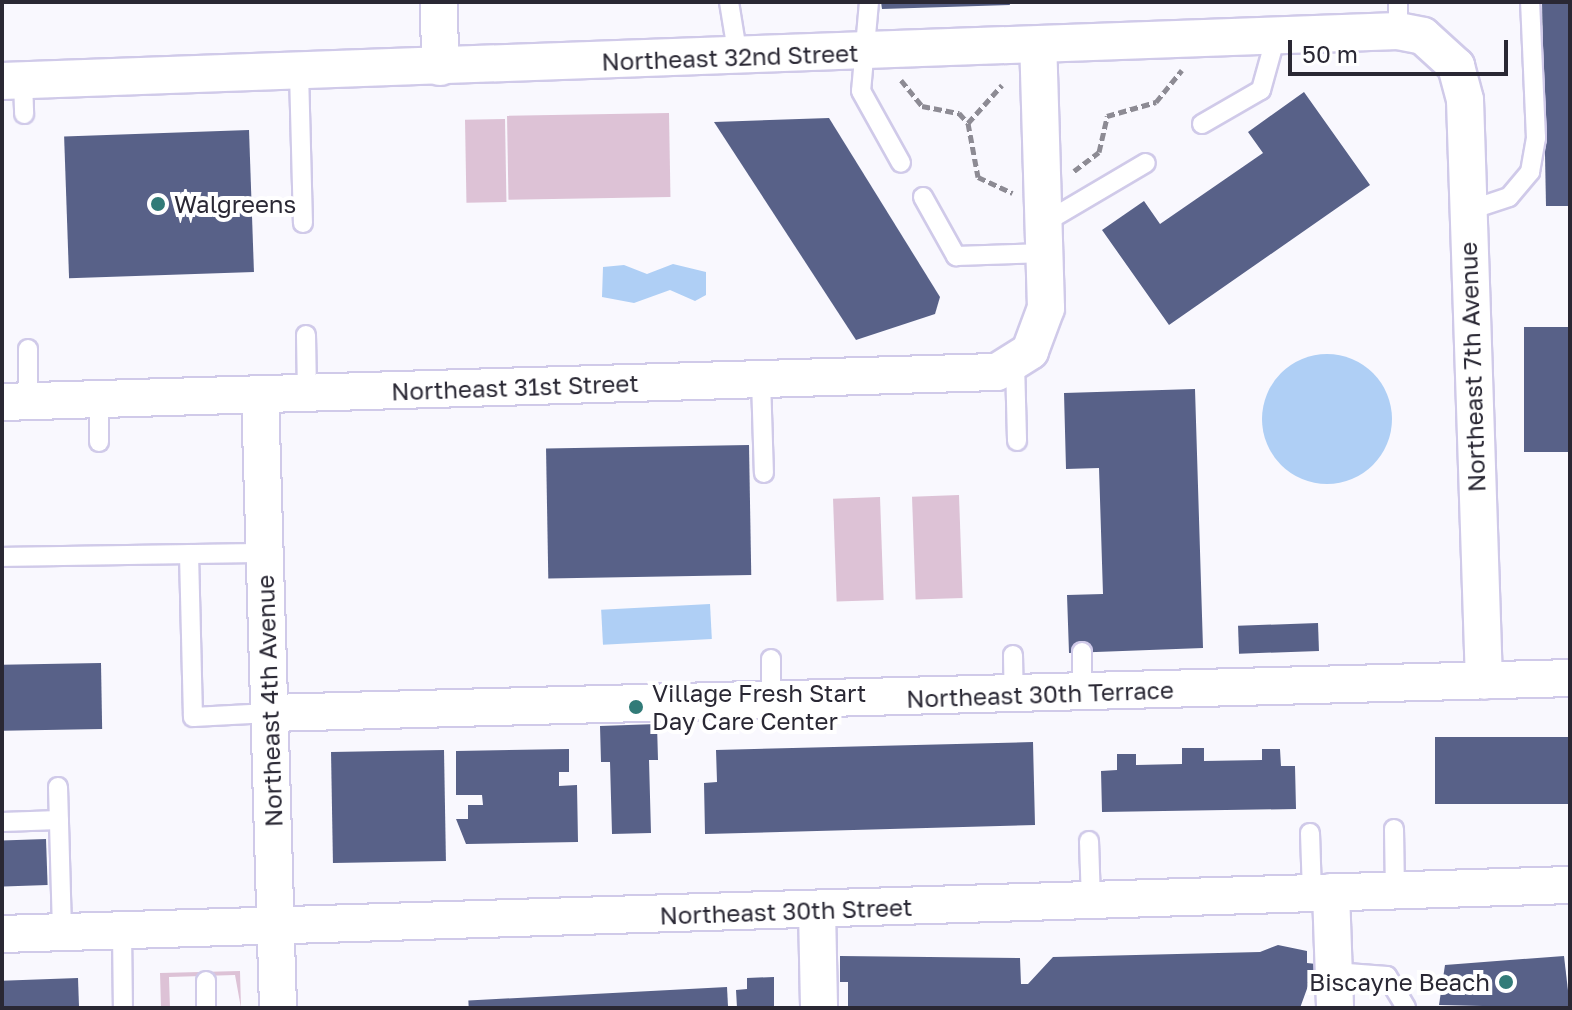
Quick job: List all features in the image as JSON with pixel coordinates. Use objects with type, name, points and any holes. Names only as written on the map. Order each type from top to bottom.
[{"type":"street","points":[[439,2],[440,67]]},
{"type":"street","name":"Northeast 32nd Street","points":[[16,92],[299,72],[1276,36],[1398,17],[1450,57]]},
{"type":"street","points":[[1019,360],[1044,319],[1038,45]]},
{"type":"street","name":"Northeast 7th Avenue","points":[[1450,57],[1465,100],[1484,681]]},
{"type":"street","name":"Northeast 31st Street","points":[[15,402],[977,374],[1019,360]]},
{"type":"street","name":"Northeast 4th Avenue","points":[[260,394],[278,1008]]},
{"type":"street","name":"Northeast 30th Terrace","points":[[270,713],[771,703],[1570,678]]},
{"type":"street","name":"Northeast 30th Street","points":[[2,934],[1570,885]]},
{"type":"street","points":[[1321,893],[1334,972],[1335,1008]]},
{"type":"street","points":[[817,910],[819,1008]]},
{"type":"lane","points":[[729,2],[738,57]]},
{"type":"lane","points":[[869,2],[864,52],[865,103],[901,163]]},
{"type":"lane","points":[[1467,211],[1509,197],[1530,172],[1536,138],[1530,2]]},
{"type":"lane","points":[[1202,124],[1261,90],[1276,36]]},
{"type":"lane","points":[[299,72],[303,223]]},
{"type":"lane","points":[[923,197],[956,256],[1044,238],[1146,163]]},
{"type":"lane","points":[[306,335],[307,393]]},
{"type":"lane","points":[[15,402],[28,349]]},
{"type":"lane","points":[[1017,441],[1019,360]]},
{"type":"lane","points":[[761,380],[764,473]]},
{"type":"lane","points":[[99,401],[99,442]]},
{"type":"lane","points":[[2,557],[264,553]]},
{"type":"lane","points":[[189,554],[193,717],[270,713]]},
{"type":"lane","points":[[1082,652],[1082,693]]},
{"type":"lane","points":[[1013,655],[1014,694]]},
{"type":"lane","points":[[771,659],[771,703]]},
{"type":"lane","points":[[58,787],[62,933]]},
{"type":"lane","points":[[2,822],[59,820]]},
{"type":"lane","points":[[1394,829],[1395,891]]},
{"type":"lane","points":[[1310,833],[1321,893]]},
{"type":"lane","points":[[1089,841],[1091,902]]},
{"type":"lane","points":[[122,931],[123,1008]]},
{"type":"lane","points":[[1334,972],[1387,976],[1406,1008]]},
{"type":"lane","points":[[206,981],[206,1008]]},
{"type":"path","points":[[1070,174],[1099,152],[1107,116],[1156,102],[1184,68]]},
{"type":"path","points":[[900,79],[922,106],[952,110],[968,123],[978,177],[1013,194]]},
{"type":"path","points":[[968,123],[1002,85]]},
{"type":"shaded area","points":[[669,113],[670,197],[508,200],[507,116]]},
{"type":"shaded area","points":[[505,119],[506,202],[466,203],[465,120]]},
{"type":"shaded area","points":[[959,495],[963,598],[916,600],[912,497]]},
{"type":"shaded area","points":[[880,497],[884,600],[837,602],[833,499]]},
{"type":"shaded area","points":[[240,971],[241,1008],[235,975],[169,977],[170,1008],[161,1008],[160,973]]},
{"type":"water","points":[[673,264],[706,272],[706,295],[695,301],[670,290],[634,303],[602,297],[603,267],[624,265],[647,274]]},
{"type":"water","points":[[1327,354],[1352,359],[1373,373],[1387,394],[1392,419],[1387,444],[1373,465],[1352,479],[1327,484],[1302,479],[1281,465],[1267,444],[1262,419],[1267,394],[1281,373],[1302,359]]},
{"type":"water","points":[[710,604],[712,639],[603,645],[601,610]]},
{"type":"building","points":[[881,2],[1009,2],[1010,5],[882,9]]},
{"type":"building","points":[[1542,2],[1570,2],[1570,206],[1546,206]]},
{"type":"building","points":[[1304,92],[1370,185],[1169,325],[1102,230],[1144,201],[1160,224],[1263,153],[1248,132]]},
{"type":"building","points":[[829,118],[940,297],[935,314],[856,340],[714,122]]},
{"type":"building","name":"Walgreens","points":[[249,130],[254,272],[69,278],[64,136]]},
{"type":"building","points":[[1524,327],[1570,327],[1570,452],[1524,452]]},
{"type":"building","points":[[1195,389],[1203,648],[1069,653],[1067,595],[1103,594],[1099,468],[1066,469],[1064,393]]},
{"type":"building","points":[[749,445],[751,575],[548,579],[546,449]]},
{"type":"building","points":[[1318,623],[1319,651],[1239,654],[1238,626]]},
{"type":"building","points":[[101,663],[102,729],[3,731],[2,665]]},
{"type":"building","points":[[657,724],[658,760],[649,760],[651,833],[612,834],[610,762],[601,762],[600,726]]},
{"type":"building","points":[[1435,737],[1570,737],[1570,804],[1435,804]]},
{"type":"building","points":[[1033,742],[1035,825],[705,834],[704,783],[717,782],[716,750]]},
{"type":"building","points":[[1182,748],[1204,748],[1204,761],[1262,760],[1262,749],[1280,749],[1281,766],[1295,766],[1296,809],[1102,812],[1101,771],[1117,770],[1117,754],[1136,754],[1136,765],[1182,764]]},
{"type":"building","points":[[569,749],[569,772],[559,772],[559,786],[577,785],[578,842],[466,844],[456,819],[468,819],[468,805],[483,805],[482,795],[456,795],[456,751]]},
{"type":"building","points":[[444,750],[446,861],[333,863],[331,752]]},
{"type":"building","points":[[46,839],[48,885],[4,887],[2,841]]},
{"type":"building","points":[[1278,945],[1307,951],[1307,963],[1316,964],[1300,1008],[848,1008],[848,982],[840,982],[840,956],[1020,958],[1021,984],[1028,984],[1053,957],[1260,952]]},
{"type":"building","name":"Biscayne Beach","points":[[1564,956],[1570,1008],[1439,1005],[1445,965]]},
{"type":"building","points":[[774,977],[774,1008],[737,1008],[736,990],[747,989],[747,978]]},
{"type":"building","points":[[78,978],[79,1008],[3,1008],[2,981]]},
{"type":"building","points":[[727,987],[728,1008],[469,1008],[468,1001]]},
{"type":"place","name":"Walgreens","points":[[158,204]]},
{"type":"place","name":"Village Fresh Start Day Care Center","points":[[636,707]]},
{"type":"place","name":"Biscayne Beach","points":[[1506,982]]}]
